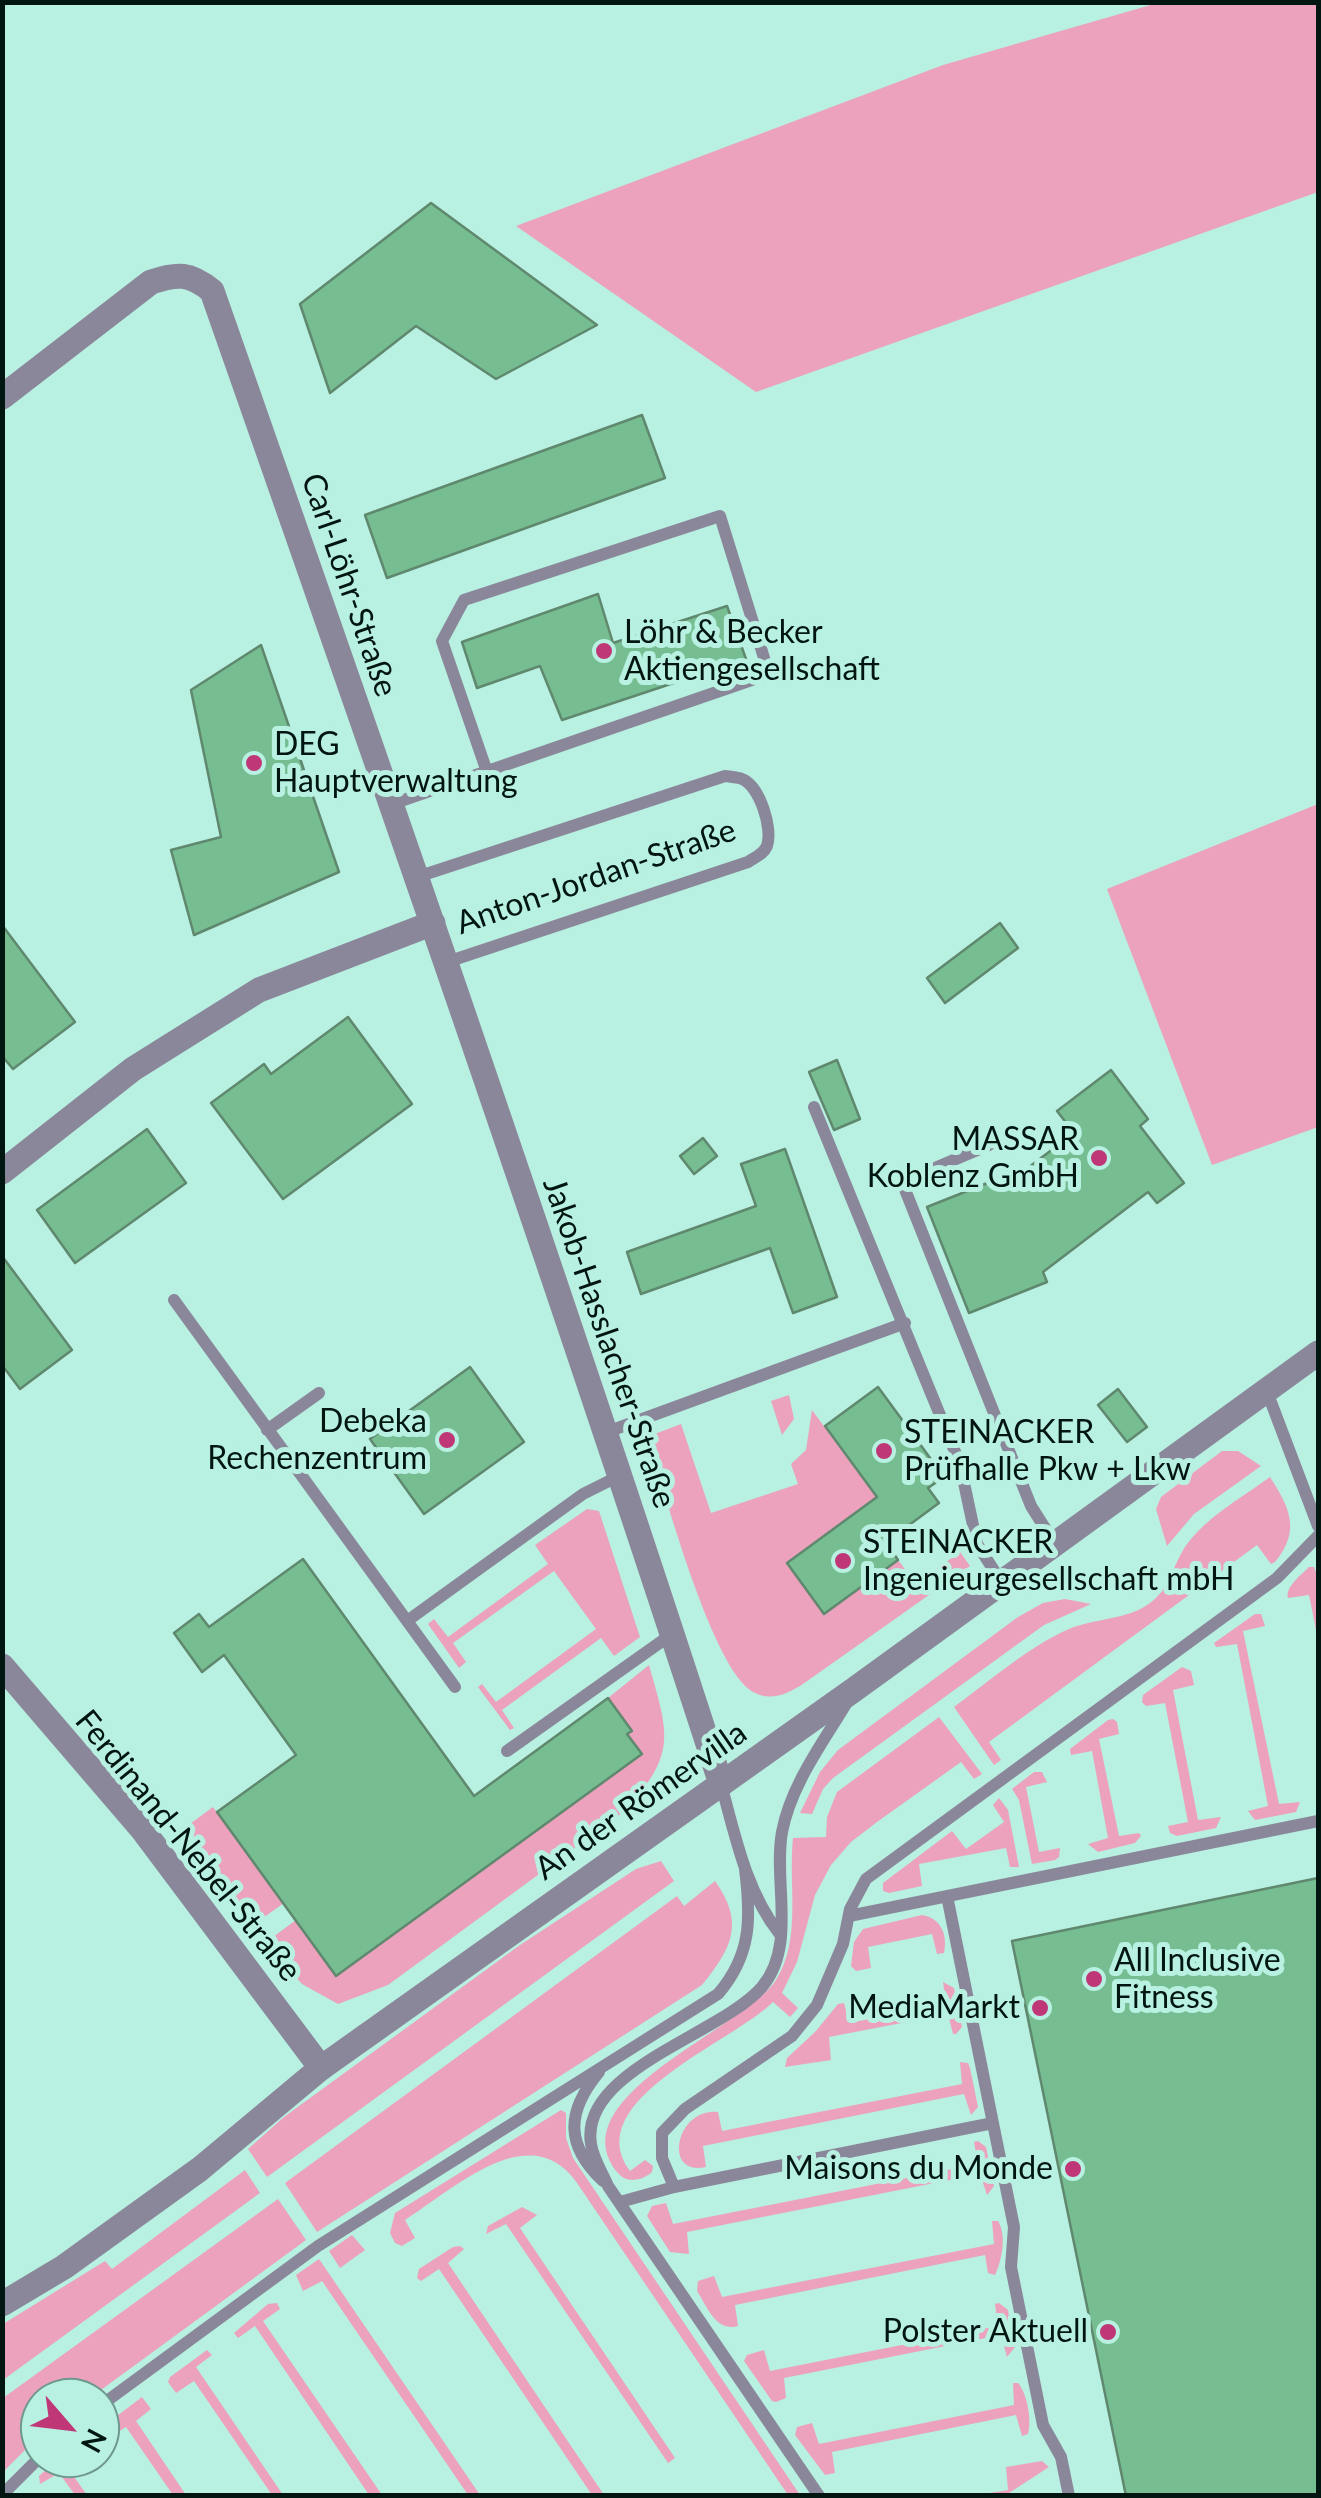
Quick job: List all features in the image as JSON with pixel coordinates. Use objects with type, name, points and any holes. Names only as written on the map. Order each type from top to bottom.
[{"type":"street","name":"Carl-Löhr-Straße","points":[[2,397],[152,282],[173,274],[193,276],[212,291],[433,923]]},
{"type":"street","name":"Jakob-Hasslacher-Straße","points":[[433,923],[721,1784]]},
{"type":"street","name":"Anton-Jordan-Straße","points":[[2,1172],[132,1069],[259,990],[433,923]]},
{"type":"street","name":"An der Römervilla","points":[[2,2304],[64,2267],[184,2180],[321,2068],[856,1689],[1318,1353]]},
{"type":"street","name":"Ferdinand-Nebel-Straße","points":[[2,1666],[142,1829],[321,2068]]},
{"type":"lane","points":[[392,804],[769,674],[720,516],[464,600],[442,641],[486,769]]},
{"type":"lane","name":"Anton-Jordan-Straße","points":[[417,877],[725,776],[743,779],[754,788],[766,823],[769,842],[762,854],[748,862],[444,963]]},
{"type":"lane","points":[[814,1107],[960,1464],[977,1544],[1002,1582]]},
{"type":"lane","points":[[989,1145],[902,1182],[1031,1506],[1055,1544]]},
{"type":"lane","points":[[174,1300],[454,1687]]},
{"type":"lane","points":[[606,1432],[904,1323]]},
{"type":"lane","points":[[1266,1389],[1318,1526]]},
{"type":"lane","points":[[267,1430],[318,1393]]},
{"type":"lane","points":[[407,1621],[583,1494],[620,1475]]},
{"type":"lane","points":[[674,2187],[662,2158],[662,2133],[685,2109],[792,2036],[823,1992],[866,1879],[1266,1587],[1318,1536]]},
{"type":"lane","points":[[506,1751],[672,1634]]},
{"type":"lane","points":[[608,2186],[591,2145],[592,2122],[601,2102],[624,2078],[758,1992],[777,1960],[780,1857],[786,1817],[800,1781],[856,1689]]},
{"type":"lane","points":[[120,2391],[318,2246],[709,2000],[726,1984],[749,1937],[750,1909],[745,1869],[721,1784]]},
{"type":"lane","points":[[849,1916],[1317,1821]]},
{"type":"lane","points":[[745,1869],[780,1935]]},
{"type":"lane","points":[[947,1896],[1014,2226],[1011,2267],[1043,2425],[1061,2457],[1069,2496]]},
{"type":"lane","points":[[608,2062],[578,2104],[574,2126],[577,2149],[620,2202],[819,2496]]},
{"type":"lane","points":[[620,2202],[674,2187],[993,2123]]},
{"type":"lane","points":[[2,2495],[20,2477]]},
{"type":"shaded area","points":[[1161,2],[1318,3],[1318,192],[756,392],[516,226],[943,65]]},
{"type":"shaded area","points":[[1318,804],[1318,1127],[1212,1165],[1107,889]]},
{"type":"shaded area","points":[[789,1395],[794,1419],[782,1435],[771,1401]]},
{"type":"shaded area","points":[[812,1410],[890,1516],[861,1509],[787,1563],[824,1614],[898,1560],[916,1584],[960,1552],[970,1566],[803,1684],[785,1694],[766,1696],[753,1692],[737,1676],[721,1649],[691,1575],[647,1437],[681,1424],[711,1513],[798,1484],[791,1464],[806,1450]]},
{"type":"shaded area","points":[[1222,1451],[1238,1451],[1261,1466],[1194,1514],[1167,1546],[1156,1509],[1161,1497]]},
{"type":"shaded area","points":[[1270,1477],[1290,1520],[1288,1540],[1275,1562],[1271,1564],[1257,1545],[989,1742],[1001,1760],[994,1765],[954,1707],[1054,1636],[1079,1625],[1132,1613],[1150,1603],[1199,1530]]},
{"type":"shaded area","points":[[587,1509],[599,1511],[640,1637],[614,1656],[601,1638],[502,1710],[514,1728],[510,1730],[478,1687],[482,1684],[496,1702],[596,1629],[554,1571],[453,1643],[466,1662],[459,1668],[428,1624],[434,1619],[448,1637],[548,1564],[535,1545]]},
{"type":"shaded area","points":[[1309,1567],[1314,1567],[1318,1577],[1318,1640],[1309,1595],[1288,1598],[1291,1585]]},
{"type":"shaded area","points":[[1065,1599],[1091,1604],[1044,1625],[833,1778],[823,1789],[812,1814],[800,1813],[820,1772],[838,1750],[1018,1617],[1043,1603]]},
{"type":"shaded area","points":[[1255,1614],[1261,1614],[1265,1626],[1243,1631],[1279,1804],[1300,1802],[1296,1812],[1255,1820],[1248,1811],[1268,1806],[1237,1644],[1216,1647],[1214,1643]]},
{"type":"shaded area","points":[[649,1665],[661,1710],[664,1743],[654,1774],[642,1791],[625,1811],[388,1985],[338,2004],[302,1984],[265,1943],[296,1920],[337,1976],[641,1754],[627,1734],[631,1731],[608,1698]]},
{"type":"shaded area","points":[[1182,1667],[1191,1671],[1194,1685],[1173,1690],[1198,1820],[1221,1817],[1216,1828],[1177,1836],[1170,1833],[1168,1826],[1188,1822],[1165,1703],[1146,1706],[1142,1702],[1143,1695]]},
{"type":"shaded area","points":[[939,1717],[982,1774],[974,1779],[961,1762],[851,1842],[831,1865],[815,1895],[797,1962],[782,1993],[798,2008],[790,2017],[773,2002],[667,2075],[642,2097],[625,2121],[620,2145],[630,2171],[645,2160],[653,2166],[652,2172],[635,2180],[623,2177],[606,2146],[612,2119],[632,2092],[758,1999],[776,1980],[789,1947],[793,1838],[826,1837],[827,1817],[837,1792]]},
{"type":"shaded area","points":[[1113,1719],[1119,1734],[1099,1739],[1119,1836],[1141,1836],[1135,1843],[1098,1852],[1088,1844],[1108,1838],[1092,1751],[1071,1755],[1070,1749]]},
{"type":"shaded area","points":[[1034,1772],[1042,1772],[1047,1782],[1026,1787],[1039,1852],[1060,1848],[1055,1860],[1032,1864],[1019,1800],[1012,1789]]},
{"type":"shaded area","points":[[999,1798],[1008,1810],[1019,1867],[1010,1867],[1006,1848],[919,1864],[922,1886],[883,1891],[883,1883],[952,1831],[966,1849],[1004,1822],[993,1805]]},
{"type":"shaded area","points":[[213,1807],[284,1903],[250,1927],[179,1832]]},
{"type":"shaded area","points":[[661,1861],[674,1881],[267,2177],[248,2149],[284,2117],[520,1945],[636,1869]]},
{"type":"shaded area","points":[[715,1881],[730,1910],[731,1935],[721,1959],[702,1985],[317,2232],[285,2183],[677,1896],[684,1906]]},
{"type":"shaded area","points":[[922,1915],[942,1928],[944,1953],[937,1954],[932,1934],[868,1947],[871,1968],[856,1971],[851,1966],[854,1942],[863,1929]]},
{"type":"shaded area","points":[[943,1982],[954,1988],[962,2027],[956,2034],[948,2014],[829,2037],[831,2060],[785,2067],[787,2058],[838,2004],[844,2003],[849,2023],[946,2004]]},
{"type":"shaded area","points":[[960,2062],[968,2063],[970,2068],[978,2107],[971,2115],[964,2094],[703,2146],[706,2167],[692,2167],[683,2162],[679,2153],[684,2130],[704,2113],[718,2112],[722,2131],[962,2084]]},
{"type":"shaded area","points":[[561,2110],[566,2113],[566,2138],[573,2158],[800,2495],[788,2495],[577,2183],[558,2164],[537,2156],[515,2157],[492,2165],[405,2220],[415,2238],[402,2246],[395,2243],[390,2233],[395,2213]]},
{"type":"shaded area","points":[[974,2142],[986,2147],[994,2186],[987,2195],[980,2174],[687,2232],[689,2254],[670,2252],[647,2216],[652,2206],[666,2203],[673,2224],[978,2164]]},
{"type":"shaded area","points":[[245,2170],[260,2193],[3,2380],[3,2324],[105,2261],[112,2269]]},
{"type":"shaded area","points":[[278,2199],[306,2240],[117,2378],[31,2378]]},
{"type":"shaded area","points":[[522,2207],[537,2215],[520,2228],[675,2458],[668,2463],[506,2224],[486,2234],[488,2226]]},
{"type":"shaded area","points":[[992,2221],[998,2221],[1003,2240],[995,2275],[988,2273],[985,2255],[735,2305],[738,2326],[730,2327],[713,2317],[697,2291],[698,2281],[714,2276],[722,2297],[994,2244]]},
{"type":"shaded area","points":[[352,2235],[365,2250],[340,2268],[329,2251]]},
{"type":"shaded area","points":[[460,2246],[464,2249],[448,2263],[604,2495],[592,2495],[439,2269],[421,2281],[417,2278],[419,2269]]},
{"type":"shaded area","points":[[319,2259],[480,2495],[468,2495],[322,2281],[303,2291],[296,2275]]},
{"type":"shaded area","points":[[277,2303],[280,2309],[263,2321],[382,2495],[369,2495],[255,2326],[238,2338],[234,2333],[268,2304]]},
{"type":"shaded area","points":[[995,2304],[1008,2310],[1015,2347],[1007,2357],[1001,2335],[784,2378],[786,2398],[776,2402],[744,2361],[747,2355],[764,2350],[770,2371],[998,2326]]},
{"type":"shaded area","points":[[207,2350],[212,2355],[196,2367],[283,2495],[272,2495],[194,2381],[176,2393],[168,2382]]},
{"type":"shaded area","points":[[1013,2383],[1021,2387],[1028,2407],[1028,2434],[1022,2436],[1016,2415],[832,2452],[835,2473],[825,2475],[795,2435],[797,2427],[812,2423],[819,2444],[1014,2405]]},
{"type":"shaded area","points":[[20,2386],[20,2455],[3,2472],[3,2398]]},
{"type":"shaded area","points":[[142,2397],[151,2409],[136,2421],[186,2495],[173,2495],[126,2427],[120,2431],[120,2414]]},
{"type":"shaded area","points":[[1042,2461],[1049,2467],[1006,2495],[978,2495],[1008,2490],[1006,2467]]},
{"type":"shaded area","points":[[63,2478],[75,2478],[87,2495],[75,2495]]},
{"type":"building","points":[[431,203],[597,325],[496,379],[416,326],[330,393],[300,304]]},
{"type":"building","points":[[642,415],[665,478],[387,578],[365,515]]},
{"type":"building","name":"Löhr & Becker Aktiengesellschaft","points":[[598,594],[613,643],[727,606],[746,659],[562,720],[540,666],[477,688],[462,642]]},
{"type":"building","name":"DEG Hauptverwaltung","points":[[261,645],[339,872],[194,935],[171,850],[221,837],[191,690]]},
{"type":"building","points":[[1000,923],[1018,948],[945,1003],[927,978]]},
{"type":"building","points":[[2,925],[75,1022],[13,1069],[2,1056]]},
{"type":"building","points":[[348,1017],[412,1104],[283,1199],[211,1103],[264,1064],[271,1074]]},
{"type":"building","points":[[837,1060],[860,1119],[834,1130],[809,1072]]},
{"type":"building","points":[[1111,1070],[1148,1119],[1140,1126],[1184,1183],[1157,1203],[1148,1192],[1043,1272],[1047,1282],[969,1313],[927,1207],[1005,1176],[1008,1183],[1074,1133],[1057,1111]]},
{"type":"building","points":[[147,1129],[186,1183],[75,1263],[37,1210]]},
{"type":"building","points":[[703,1138],[717,1156],[694,1174],[680,1156]]},
{"type":"building","points":[[785,1149],[837,1297],[793,1313],[770,1248],[641,1294],[627,1252],[756,1206],[741,1164]]},
{"type":"building","points":[[2,1256],[72,1350],[20,1389],[2,1365]]},
{"type":"building","name":"Debeka Rechenzentrum","points":[[470,1367],[524,1442],[424,1514],[370,1439]]},
{"type":"building","points":[[878,1387],[944,1477],[928,1488],[939,1503],[886,1542],[898,1560],[824,1614],[787,1563],[877,1497],[825,1426]]},
{"type":"building","points":[[1118,1389],[1147,1427],[1127,1442],[1098,1405]]},
{"type":"building","points":[[303,1559],[474,1796],[608,1698],[632,1731],[627,1734],[642,1754],[336,1976],[217,1812],[296,1755],[224,1655],[202,1672],[174,1633],[199,1614],[209,1627]]},
{"type":"building","points":[[1318,1878],[1318,2496],[1126,2496],[1012,1941]]},
{"type":"place","name":"Löhr & Becker Aktiengesellschaft","points":[[604,651]]},
{"type":"place","name":"DEG Hauptverwaltung","points":[[254,763]]},
{"type":"place","name":"MASSAR Koblenz GmbH","points":[[1099,1158]]},
{"type":"place","name":"Debeka Rechenzentrum","points":[[447,1440]]},
{"type":"place","name":"STEINACKER Prüfhalle Pkw + Lkw","points":[[884,1451]]},
{"type":"place","name":"STEINACKER Ingenieurgesellschaft mbH","points":[[843,1561]]},
{"type":"place","name":"All Inclusive Fitness","points":[[1094,1979]]},
{"type":"place","name":"MediaMarkt","points":[[1040,2008]]},
{"type":"place","name":"Maisons du Monde","points":[[1073,2169]]},
{"type":"place","name":"Polster Aktuell","points":[[1108,2332]]}]
